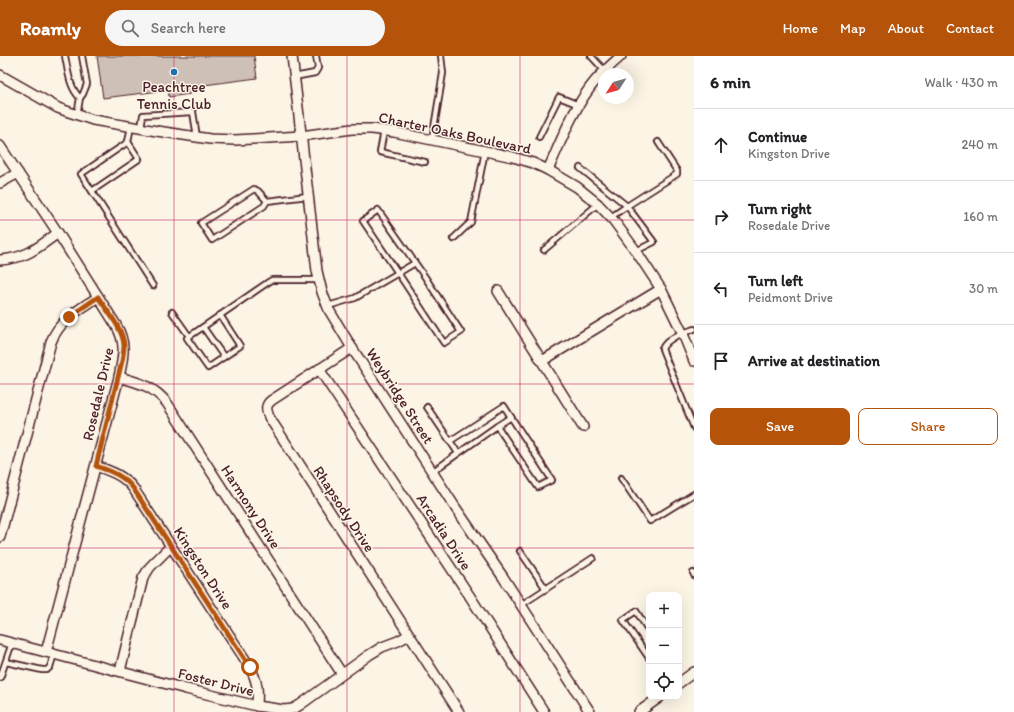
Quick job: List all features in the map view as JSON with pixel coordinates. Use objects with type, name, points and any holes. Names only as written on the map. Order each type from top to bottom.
[{"type":"street","name":"Weybridge Street","points":[[292,56],[315,254],[319,280],[328,306],[352,348],[432,472],[521,605],[590,712]]},
{"type":"street","points":[[608,68],[620,56]]},
{"type":"street","name":"Charter Oaks Boulevard","points":[[0,75],[58,108],[93,120],[141,128],[223,140],[301,136],[352,129],[372,129],[485,151],[533,163],[577,187],[611,217],[661,289],[683,334],[694,361]]},
{"type":"street","points":[[548,170],[579,105],[598,79]]},
{"type":"street","name":"Rosedale Drive","points":[[0,146],[58,233],[123,338],[124,352],[119,377],[50,653]]},
{"type":"street","points":[[0,183],[18,173]]},
{"type":"street","points":[[0,260],[15,259],[28,254],[58,233]]},
{"type":"street","points":[[542,361],[661,289]]},
{"type":"street","points":[[498,291],[584,427]]},
{"type":"street","points":[[0,537],[51,342],[59,327],[69,317],[98,297]]},
{"type":"street","name":"Rhapsody Drive","points":[[352,348],[267,404],[266,410],[268,417],[459,712]]},
{"type":"street","name":"Arcadia Drive","points":[[319,369],[471,598],[544,712]]},
{"type":"street","name":"Harmony Drive","points":[[119,377],[151,388],[167,403],[342,674]]},
{"type":"street","name":"Kingston Drive","points":[[96,466],[120,475],[129,482],[250,667],[258,687],[257,706]]},
{"type":"street","points":[[120,671],[143,578],[150,567],[171,546]]},
{"type":"street","name":"Foster Drive","points":[[0,640],[186,689],[257,706],[284,710],[293,709],[300,705],[368,655],[409,635]]},
{"type":"street","points":[[682,681],[694,672]]},
{"type":"street","points":[[639,712],[656,700]]},
{"type":"lane","points":[[65,56],[74,92],[80,98]]},
{"type":"lane","points":[[77,115],[80,98],[87,84],[82,56]]},
{"type":"lane","points":[[294,77],[315,73],[318,68],[316,56]]},
{"type":"lane","points":[[432,140],[443,74],[441,56]]},
{"type":"lane","points":[[591,56],[602,68]]},
{"type":"lane","points":[[539,137],[559,97],[579,105]]},
{"type":"lane","points":[[141,128],[143,115],[193,112],[197,137]]},
{"type":"lane","points":[[92,191],[139,159],[128,142],[131,126]]},
{"type":"lane","points":[[384,131],[380,152],[425,162]]},
{"type":"lane","points":[[128,142],[81,174],[153,286]]},
{"type":"lane","points":[[611,217],[676,174],[677,171],[658,142]]},
{"type":"lane","points":[[453,239],[471,222],[485,151]]},
{"type":"lane","points":[[580,168],[626,206],[654,242],[636,251]]},
{"type":"lane","points":[[254,189],[258,191],[267,201],[264,206],[212,240],[201,224],[254,189]]},
{"type":"lane","points":[[267,201],[308,196]]},
{"type":"lane","points":[[544,250],[598,204]]},
{"type":"lane","points":[[378,210],[461,332],[444,343],[398,273],[363,221],[378,210]]},
{"type":"lane","points":[[328,306],[355,298],[415,263]]},
{"type":"lane","points":[[189,336],[272,280],[319,280]]},
{"type":"lane","points":[[172,312],[189,336],[187,338],[208,368],[240,346],[220,315]]},
{"type":"lane","points":[[203,327],[224,357]]},
{"type":"lane","points":[[694,329],[665,344],[662,349],[694,428]]},
{"type":"lane","points":[[450,441],[504,406],[552,480],[538,488],[497,426]]},
{"type":"lane","points":[[427,407],[458,453]]},
{"type":"lane","points":[[432,472],[511,416]]},
{"type":"lane","points":[[621,478],[650,521],[694,494]]},
{"type":"lane","points":[[520,551],[546,589]]},
{"type":"lane","points":[[521,605],[593,558]]},
{"type":"lane","points":[[646,649],[623,620],[636,611],[647,628]]},
{"type":"lane","points":[[0,678],[12,643]]},
{"type":"lane","points":[[6,662],[47,670],[50,667],[50,653]]},
{"type":"building","points":[[97,56],[254,56],[257,78],[189,87],[190,94],[169,97],[168,90],[103,98]]},
{"type":"place","name":"Peachtree Tennis Club","points":[[174,72]]},
{"type":"route","points":[[69,317],[98,297],[121,332],[123,338],[124,352],[119,377],[96,466],[120,475],[129,482],[250,667]]}]
